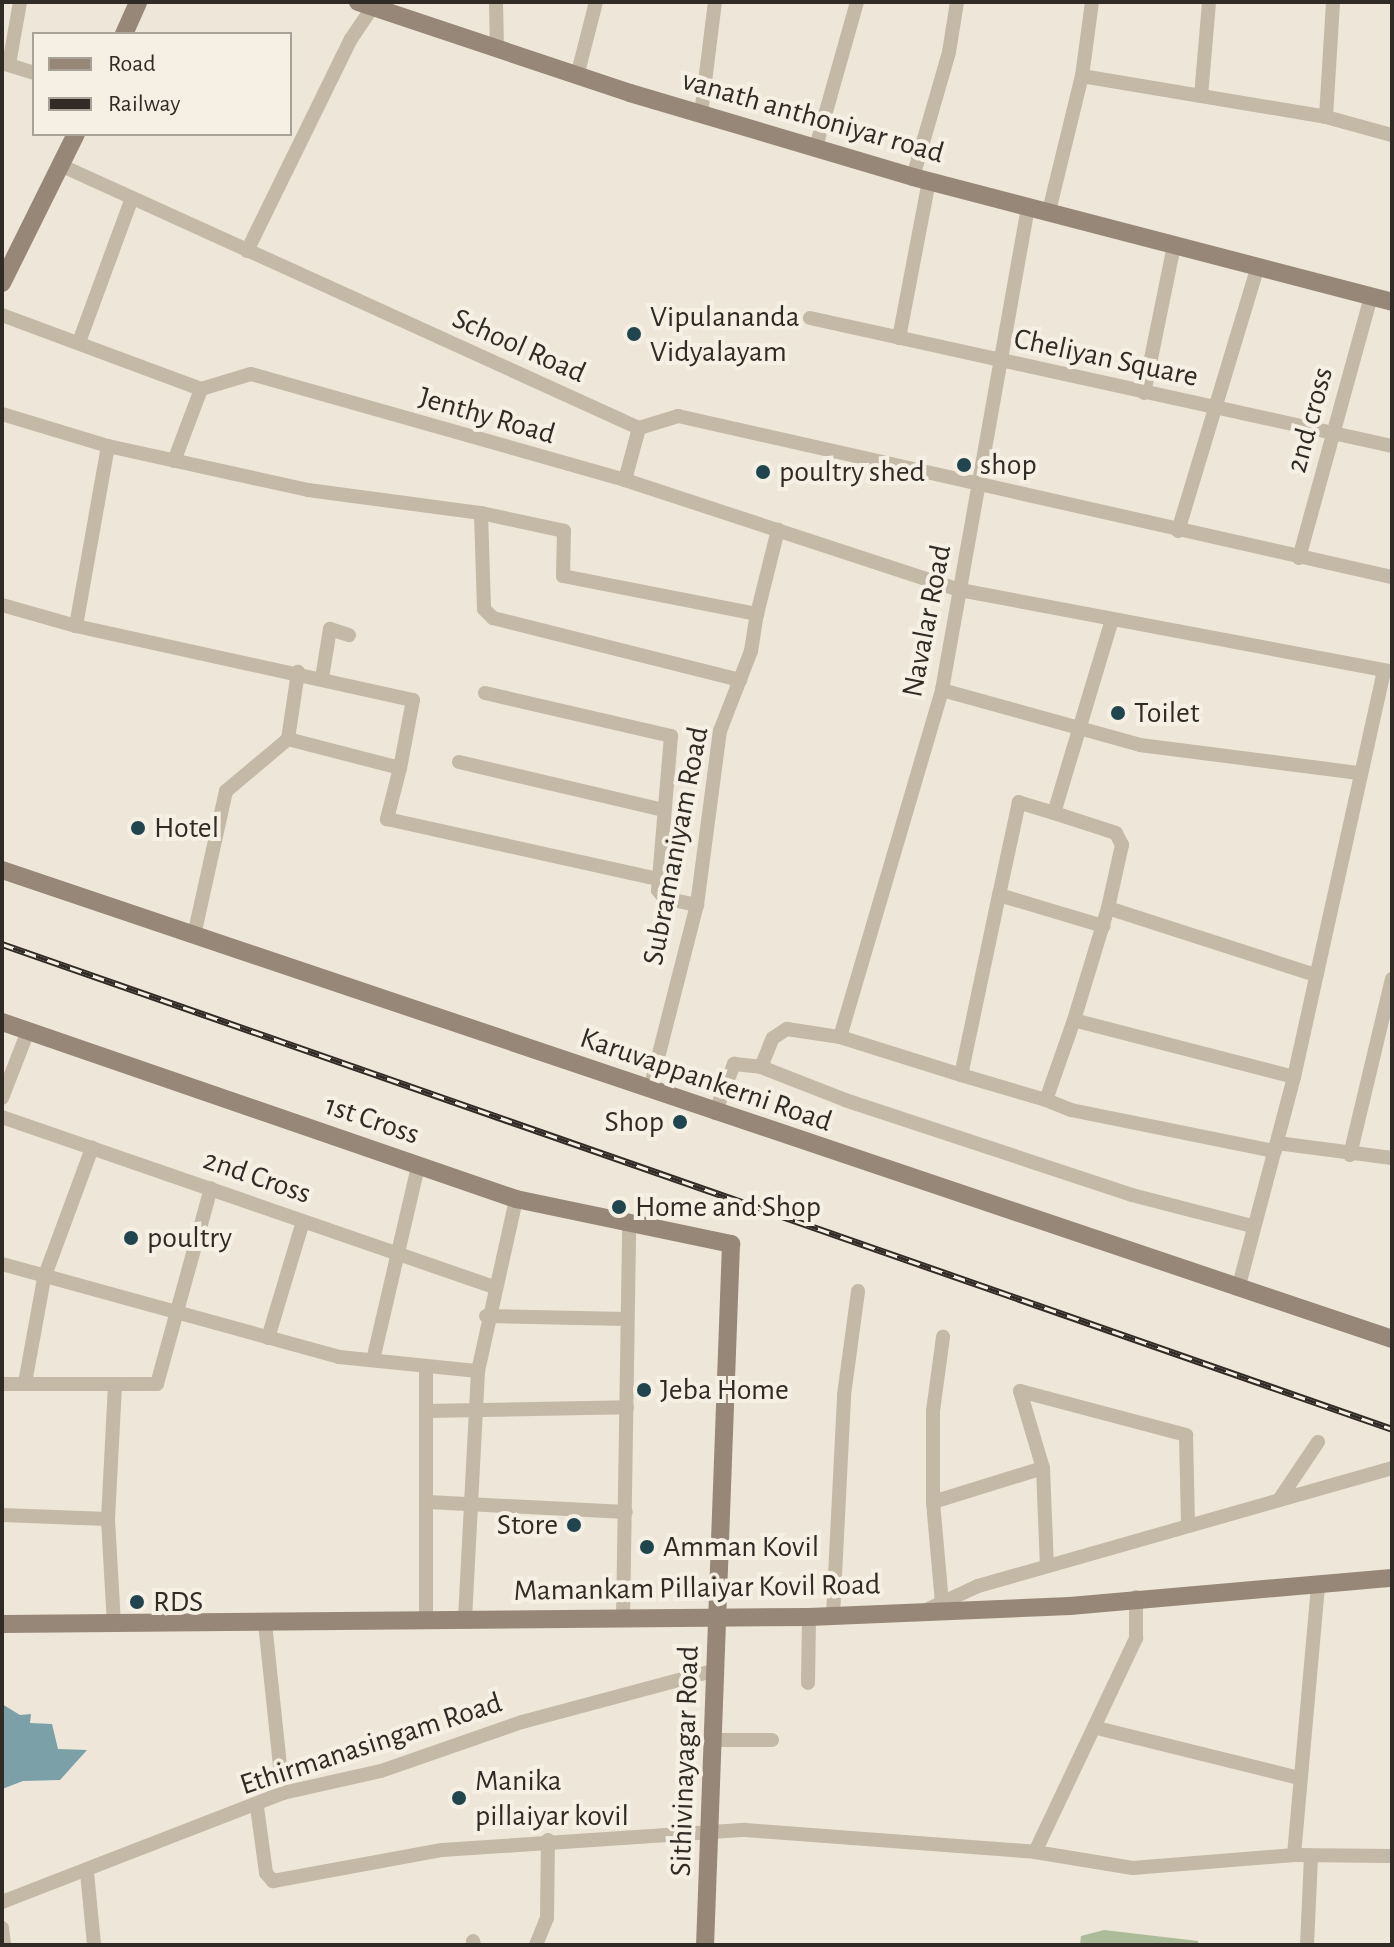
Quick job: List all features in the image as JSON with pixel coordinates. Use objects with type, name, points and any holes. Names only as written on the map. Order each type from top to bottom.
[{"type":"street","points":[[20,2],[6,64],[32,72]]},
{"type":"street","points":[[125,32],[138,2]]},
{"type":"street","points":[[496,2],[497,49]]},
{"type":"street","points":[[577,76],[596,2]]},
{"type":"street","points":[[701,114],[715,2]]},
{"type":"street","points":[[816,147],[857,2]]},
{"type":"street","points":[[899,338],[921,179],[957,2]]},
{"type":"street","points":[[1049,211],[1082,76],[1092,2]]},
{"type":"street","points":[[1201,96],[1209,2]]},
{"type":"street","points":[[1326,117],[1333,2]]},
{"type":"street","points":[[247,251],[369,4]]},
{"type":"street","name":"vanath anthoniyar road","points":[[369,4],[577,76],[921,179],[1392,302]]},
{"type":"street","points":[[1082,76],[1326,117],[1392,135]]},
{"type":"street","points":[[2,283],[75,136]]},
{"type":"street","name":"School Road","points":[[60,165],[639,428]]},
{"type":"street","points":[[79,342],[132,198]]},
{"type":"street","name":"Navalar Road","points":[[840,1037],[942,690],[1002,363],[1013,272],[1028,206]]},
{"type":"street","points":[[1144,393],[1174,246]]},
{"type":"street","points":[[1178,531],[1218,407],[1258,266]]},
{"type":"street","name":"2nd cross","points":[[1299,558],[1371,296]]},
{"type":"street","points":[[2,315],[201,389],[174,461]]},
{"type":"street","name":"Cheliyan Square","points":[[810,318],[1002,363],[1392,446]]},
{"type":"street","name":"Jenthy Road","points":[[201,389],[251,374],[625,480],[960,590],[1111,623],[1388,672]]},
{"type":"street","points":[[2,414],[108,446],[308,490],[481,513],[564,531],[563,576],[757,614]]},
{"type":"street","points":[[625,480],[639,428],[678,416],[979,487],[1392,577]]},
{"type":"street","points":[[76,626],[108,446]]},
{"type":"street","points":[[481,513],[484,609],[493,618],[740,680]]},
{"type":"street","name":"Subramaniyam Road","points":[[650,1089],[697,905],[720,731],[740,680],[778,530]]},
{"type":"street","points":[[2,605],[76,626],[298,672],[413,700],[387,819],[658,879]]},
{"type":"street","points":[[1054,813],[1111,623]]},
{"type":"street","points":[[322,678],[330,629],[349,635]]},
{"type":"street","points":[[194,935],[226,791],[288,739],[298,672]]},
{"type":"street","points":[[1238,1289],[1252,1226],[1294,1077],[1359,773],[1388,672]]},
{"type":"street","points":[[942,690],[1140,745],[1359,773]]},
{"type":"street","points":[[485,693],[671,736],[658,890],[664,898],[697,905]]},
{"type":"street","points":[[288,739],[400,768]]},
{"type":"street","points":[[459,762],[663,810]]},
{"type":"street","points":[[961,1075],[1019,802],[1116,833],[1122,845],[1103,926],[1046,1100]]},
{"type":"street","name":"Karuvappankerni Road","points":[[2,870],[1392,1339]]},
{"type":"street","points":[[999,895],[1103,926]]},
{"type":"street","points":[[1108,908],[1202,942],[1316,975]]},
{"type":"street","points":[[1350,1155],[1392,979]]},
{"type":"street","points":[[1074,1020],[1294,1077]]},
{"type":"street","name":"1st Cross","points":[[2,1022],[516,1199],[731,1244]]},
{"type":"street","points":[[761,1067],[773,1038],[787,1029],[840,1037],[1071,1110],[1276,1147],[1392,1158]]},
{"type":"street","points":[[2,1098],[28,1031]]},
{"type":"street","points":[[715,1113],[734,1064],[761,1067],[845,1100],[1132,1195],[1252,1226]]},
{"type":"street","name":"2nd Cross","points":[[2,1117],[494,1287]]},
{"type":"street","points":[[25,1383],[44,1278],[92,1148]]},
{"type":"street","points":[[373,1360],[418,1166]]},
{"type":"street","points":[[2,1384],[157,1384],[211,1188]]},
{"type":"street","points":[[465,1619],[475,1503],[478,1371],[486,1316],[516,1199]]},
{"type":"street","points":[[268,1338],[303,1221]]},
{"type":"street","points":[[623,1620],[629,1223]]},
{"type":"street","name":"Sithivinayagar Road","points":[[705,1945],[731,1244]]},
{"type":"street","points":[[2,1264],[268,1338],[373,1360],[426,1368],[478,1371]]},
{"type":"street","points":[[833,1615],[844,1395],[858,1291]]},
{"type":"street","points":[[486,1316],[626,1319]]},
{"type":"street","points":[[943,1337],[933,1411],[934,1606],[1047,1566],[1392,1468]]},
{"type":"street","points":[[426,1368],[426,1619]]},
{"type":"street","points":[[114,1624],[108,1519],[115,1384]]},
{"type":"street","points":[[1047,1566],[1043,1468],[1020,1391],[1186,1435],[1188,1525]]},
{"type":"street","points":[[426,1411],[627,1407]]},
{"type":"street","points":[[1278,1500],[1318,1442]]},
{"type":"street","points":[[933,1502],[1043,1468]]},
{"type":"street","points":[[428,1502],[626,1512]]},
{"type":"street","points":[[2,1515],[108,1519]]},
{"type":"street","name":"Mamankam Pillaiyar Kovil Road","points":[[2,1624],[809,1617],[934,1606],[1070,1606],[1136,1597],[1392,1578]]},
{"type":"street","points":[[1294,1855],[1318,1585]]},
{"type":"street","points":[[1035,1852],[1063,1786],[1097,1728],[1136,1638],[1136,1597]]},
{"type":"street","points":[[808,1683],[809,1617]]},
{"type":"street","points":[[265,1623],[283,1793]]},
{"type":"street","name":"Ethirmanasingam Road","points":[[2,1902],[257,1807],[283,1793],[381,1771],[522,1722],[716,1670]]},
{"type":"street","points":[[1097,1728],[1299,1778]]},
{"type":"street","points":[[713,1740],[772,1740]]},
{"type":"street","points":[[257,1807],[266,1873],[273,1881],[442,1850],[548,1840],[745,1830],[1035,1852],[1133,1868],[1294,1855],[1392,1856]]},
{"type":"street","points":[[536,1945],[542,1941],[547,1918],[548,1840]]},
{"type":"street","points":[[1307,1945],[1311,1856]]},
{"type":"street","points":[[87,1872],[94,1945]]},
{"type":"street","points":[[2,1928],[4,1945]]},
{"type":"green space","points":[[1104,1930],[1198,1941],[1198,1945],[1080,1945],[1081,1936]]},
{"type":"water","points":[[2,1704],[20,1715],[31,1714],[30,1723],[52,1724],[58,1749],[87,1750],[60,1780],[23,1781],[2,1789]]},
{"type":"railway","points":[[2,944],[1392,1429]]},
{"type":"place","name":"Vipulananda Vidyalayam","points":[[634,334]]},
{"type":"place","name":"shop","points":[[964,465]]},
{"type":"place","name":"poultry shed","points":[[763,472]]},
{"type":"place","name":"Toilet","points":[[1118,713]]},
{"type":"place","name":"Hotel","points":[[138,828]]},
{"type":"place","name":"Shop","points":[[680,1122]]},
{"type":"place","name":"Home and Shop","points":[[619,1207]]},
{"type":"place","name":"poultry","points":[[131,1238]]},
{"type":"place","name":"Jeba Home","points":[[644,1390]]},
{"type":"place","name":"Store","points":[[574,1525]]},
{"type":"place","name":"Amman Kovil","points":[[647,1547]]},
{"type":"place","name":"RDS","points":[[137,1602]]},
{"type":"place","name":"Manika pillaiyar kovil","points":[[459,1798]]}]
